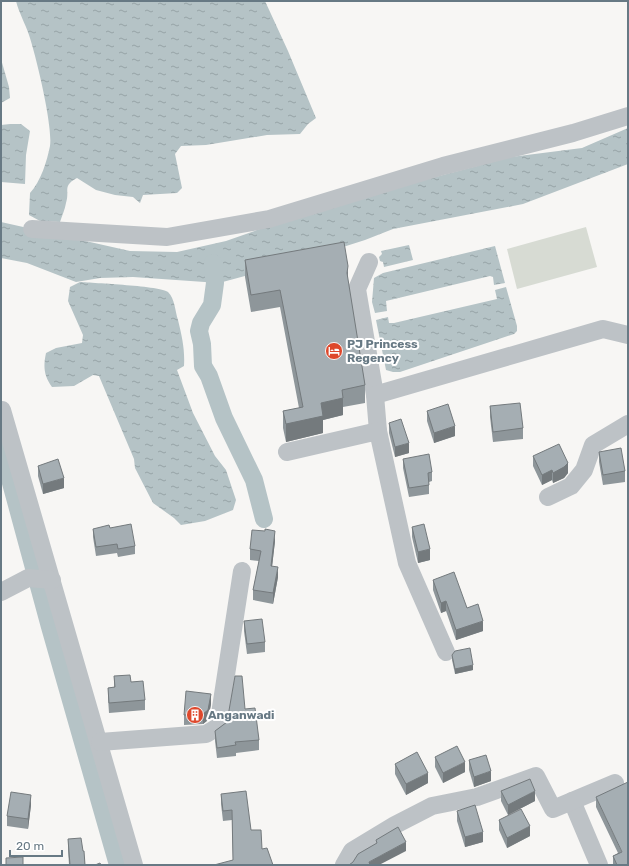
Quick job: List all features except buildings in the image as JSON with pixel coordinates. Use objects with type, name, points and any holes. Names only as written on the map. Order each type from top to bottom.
[{"type":"street","points":[[32,229],[167,237],[269,219],[443,166],[573,133],[628,116]]},
{"type":"street","points":[[369,262],[357,289],[375,395],[378,431],[407,563],[446,652]]},
{"type":"street","points":[[375,395],[602,329],[628,335]]},
{"type":"street","points":[[2,410],[100,742],[134,865]]},
{"type":"street","points":[[548,497],[571,486],[584,470],[593,445],[628,424]]},
{"type":"street","points":[[287,452],[378,431]]},
{"type":"street","points":[[100,742],[206,734],[218,727],[242,571]]},
{"type":"street","points":[[1,592],[28,578],[52,580]]},
{"type":"street","points":[[344,865],[352,851],[395,825],[432,806],[477,797],[536,776],[553,809],[615,783]]},
{"type":"street","points":[[572,801],[599,865]]},
{"type":"shaded area","points":[[586,227],[597,267],[517,289],[507,249]]},
{"type":"water","points":[[16,1],[265,1],[316,118],[308,124],[300,134],[267,135],[206,145],[181,146],[175,154],[182,188],[177,193],[143,195],[140,203],[133,197],[115,195],[96,190],[77,178],[68,186],[66,205],[60,222],[40,221],[29,215],[30,193],[43,171],[47,158],[50,146],[49,123],[36,58]]},
{"type":"water","points":[[1,59],[9,87],[10,98],[1,103]]},
{"type":"water","points":[[21,124],[30,131],[26,155],[25,184],[1,182],[1,125]]},
{"type":"water","points":[[628,128],[628,164],[523,204],[393,229],[365,240],[296,262],[219,283],[133,277],[100,278],[76,282],[27,263],[1,258],[1,222],[130,251],[177,252],[226,241],[322,207],[511,157],[582,148]]},
{"type":"water","points":[[409,245],[413,260],[384,267],[383,262],[380,261],[379,257],[382,254],[381,251]]},
{"type":"water","points":[[495,246],[505,283],[494,285],[493,277],[490,276],[386,301],[387,311],[375,313],[372,302],[374,278],[383,273]]},
{"type":"water","points":[[80,282],[154,288],[168,292],[174,305],[184,349],[184,366],[177,370],[193,413],[215,456],[226,470],[236,500],[233,510],[205,521],[181,525],[153,503],[135,468],[134,459],[99,376],[93,375],[74,386],[52,387],[47,379],[45,371],[46,353],[56,348],[82,343],[83,335],[68,301],[70,287]]},
{"type":"water","points":[[506,287],[517,326],[517,331],[514,334],[400,372],[386,370],[376,320],[388,317],[389,323],[394,323],[497,299],[495,290]]},
{"type":"waterway","points":[[213,263],[215,283],[212,305],[201,323],[199,331],[202,344],[203,366],[209,376],[224,418],[254,480],[264,519]]},
{"type":"waterway","points":[[1,446],[50,627],[118,865]]},
{"type":"place","name":"PJ Princess Regency","points":[[334,351]]},
{"type":"place","name":"Anganwadi","points":[[195,715]]}]
